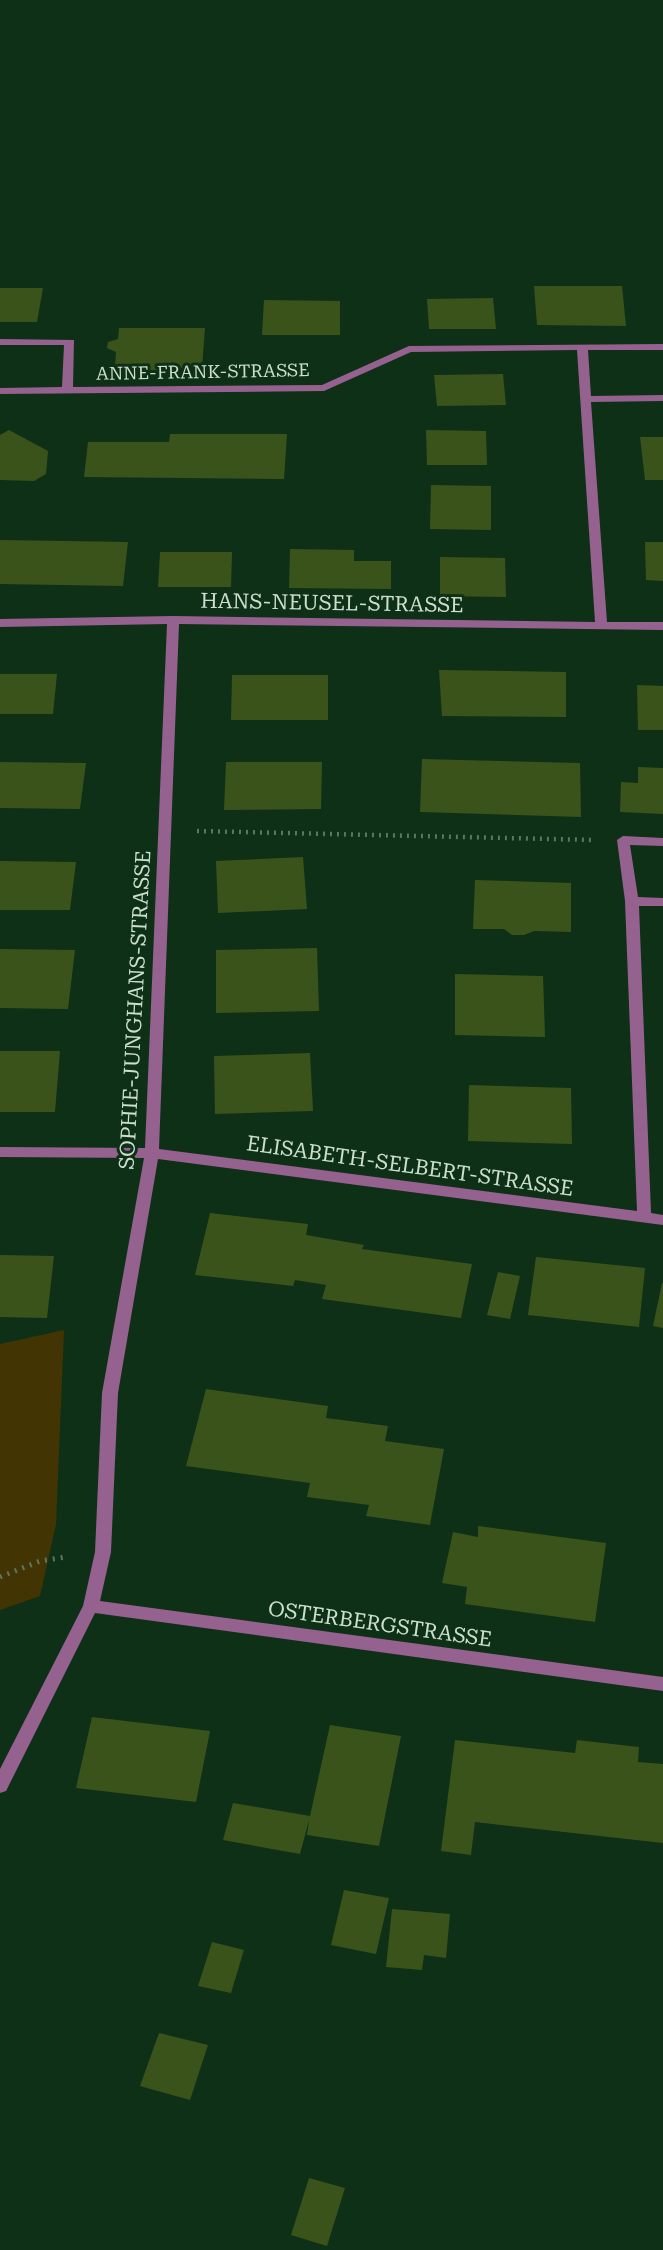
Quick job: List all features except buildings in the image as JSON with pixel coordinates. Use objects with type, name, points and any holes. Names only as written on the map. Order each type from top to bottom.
[{"type":"street","name":"ANNE-FRANK-STRASSE","points":[[0,342],[71,342],[67,390]]},
{"type":"street","points":[[582,347],[601,625]]},
{"type":"street","name":"ANNE-FRANK-STRASSE","points":[[0,391],[324,388],[409,349],[663,347]]},
{"type":"street","points":[[586,398],[663,398]]},
{"type":"street","name":"HANS-NEUSEL-STRASSE","points":[[0,623],[173,620],[663,626]]},
{"type":"street","name":"SOPHIE-JUNGHANS-STRASSE","points":[[0,1786],[91,1606],[103,1552],[110,1393],[152,1153],[173,620]]},
{"type":"street","points":[[644,1218],[632,901],[623,840],[663,842]]},
{"type":"street","points":[[632,901],[663,902]]},
{"type":"street","name":"ELISABETH-SELBERT-STRASSE","points":[[0,1152],[152,1153],[663,1220]]},
{"type":"street","name":"OSTERBERGSTRASSE","points":[[91,1606],[663,1684]]},
{"type":"path","points":[[164,830],[623,840]]},
{"type":"path","points":[[0,1577],[40,1561],[103,1552]]},
{"type":"shaded area","points":[[64,1330],[56,1524],[40,1596],[0,1610],[0,1344]]}]
